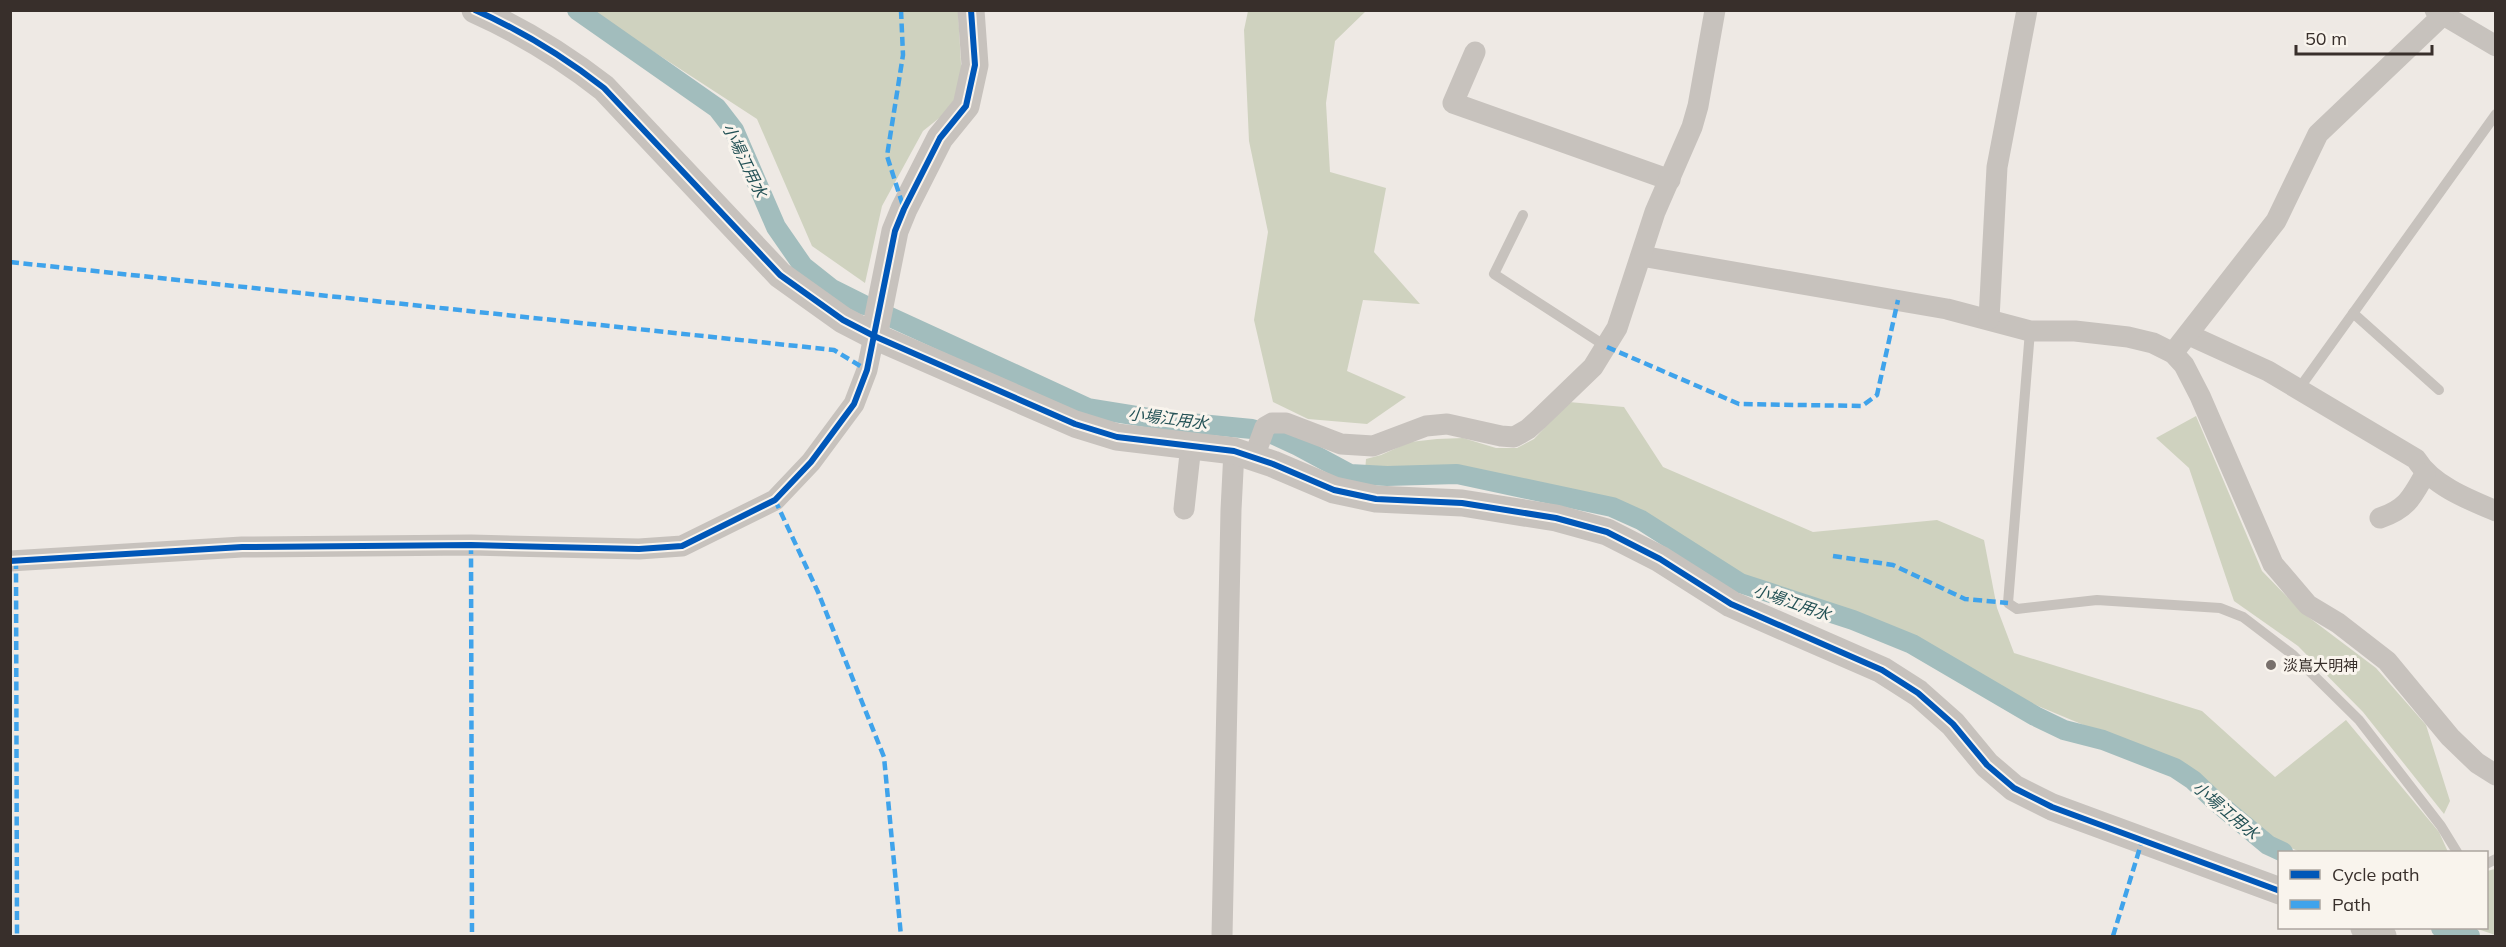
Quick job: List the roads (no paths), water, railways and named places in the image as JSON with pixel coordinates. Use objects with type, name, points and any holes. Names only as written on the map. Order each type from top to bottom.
[{"type":"street","points":[[475,10],[540,42],[570,61],[604,88],[780,275],[843,320],[874,336],[1075,424],[1117,436],[1244,454],[1334,490],[1376,499],[1462,502],[1556,518],[1607,532],[1660,560],[1731,604],[1882,670],[1918,693],[1945,716],[1987,765],[2014,788],[2052,807],[2278,890]]},
{"type":"street","points":[[10,561],[242,547],[471,545],[639,549],[682,546],[775,500],[811,462],[854,404],[867,370],[895,231],[940,138],[966,106],[975,65],[970,10]]},
{"type":"street","points":[[1222,936],[1231,503],[1244,454],[1265,427],[1272,423],[1286,423],[1341,444],[1373,446],[1426,426],[1447,424],[1514,437],[1538,420],[1593,367],[1617,328],[1655,212],[1685,145],[1698,106],[1715,10]]},
{"type":"street","points":[[1989,319],[1997,167],[2026,10]]},
{"type":"street","points":[[2173,353],[2276,221],[2318,134],[2439,13],[2496,46]]},
{"type":"street","points":[[1475,52],[1453,103],[1670,180]]},
{"type":"street","points":[[1641,256],[1898,300],[1989,319],[2030,331],[2075,331],[2128,337],[2153,343],[2173,353],[2184,365],[2200,396],[2273,564],[2308,605],[2338,623],[2386,661],[2450,737],[2477,763],[2496,775]]},
{"type":"street","points":[[2189,335],[2268,371],[2416,459],[2425,474],[2472,501],[2496,511]]},
{"type":"street","points":[[1184,499],[1191,445]]},
{"type":"street","points":[[2380,518],[2397,512],[2410,499],[2425,474]]},
{"type":"street","points":[[2368,929],[2384,936]]},
{"type":"lane","points":[[2298,390],[2496,114]]},
{"type":"lane","points":[[1523,215],[1494,274],[1607,347]]},
{"type":"lane","points":[[2353,313],[2439,390]]},
{"type":"lane","points":[[2030,331],[2008,603],[2017,609],[2097,600],[2220,608],[2243,617],[2293,655],[2359,720],[2441,826],[2456,851]]},
{"type":"waterway","name":"小場江用水","points":[[577,10],[717,108],[734,130],[776,227],[803,266],[832,289],[864,305]]},
{"type":"waterway","name":"小場江用水","points":[[888,316],[1088,408],[1169,421],[1252,429]]},
{"type":"waterway","name":"小場江用水","points":[[1272,434],[1350,474],[1387,476],[1457,474],[1612,507],[1641,520],[1740,583],[1853,620],[1912,644],[2035,716],[2064,730],[2103,740],[2175,768],[2193,780],[2268,845],[2281,851]]},
{"type":"waterway","name":"小場江用水","points":[[2445,929],[2470,936]]},
{"type":"place","name":"淡嶌大明神","points":[[2271,665]]}]
